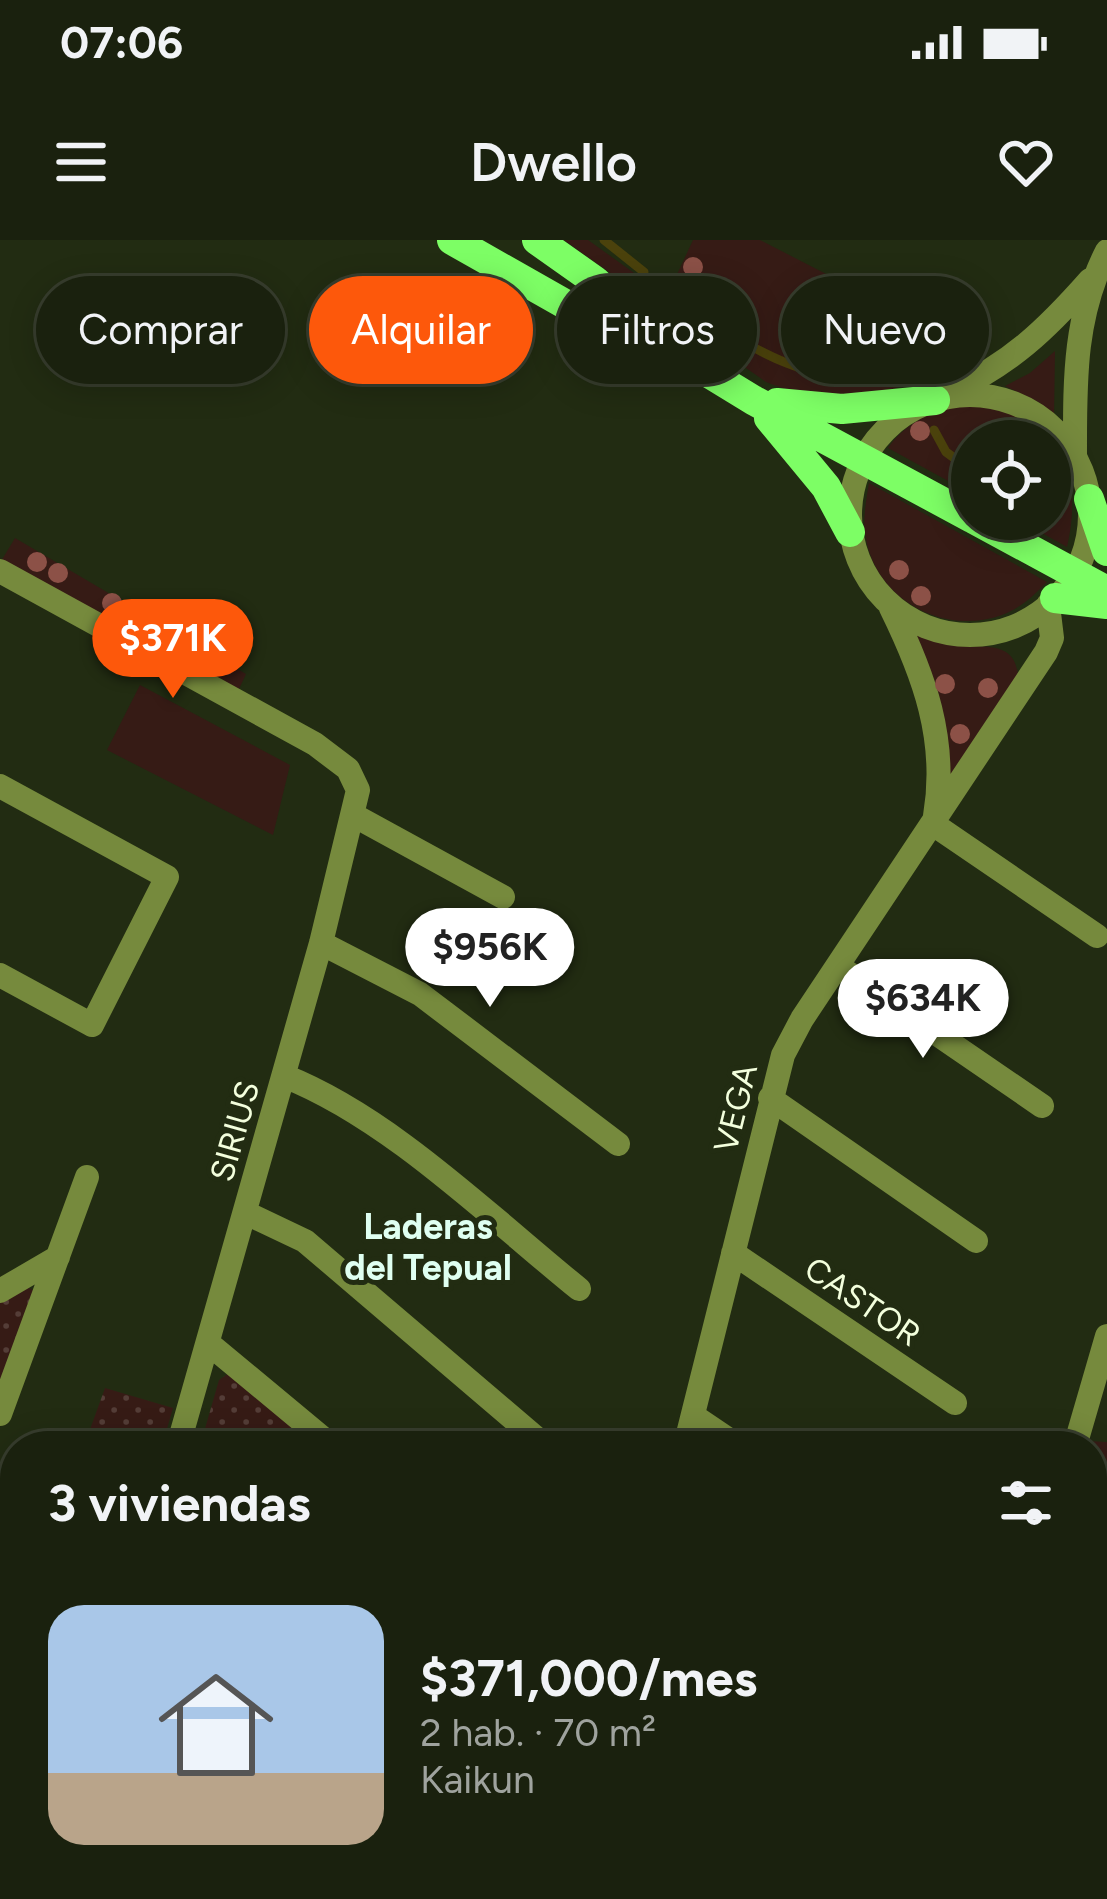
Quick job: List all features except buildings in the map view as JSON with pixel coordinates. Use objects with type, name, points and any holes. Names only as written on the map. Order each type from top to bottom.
[{"type":"main road","points":[[452,240],[557,300]]},
{"type":"main road","points":[[537,240],[588,276]]},
{"type":"main road","points":[[727,384],[951,506]]},
{"type":"main road","points":[[753,400],[842,410],[935,400]]},
{"type":"main road","points":[[753,400],[826,487],[850,532]]},
{"type":"main road","points":[[1089,499],[1107,551]]},
{"type":"main road","points":[[1014,540],[1107,591]]},
{"type":"main road","points":[[1052,602],[1107,604]]},
{"type":"street","points":[[850,532],[851,494],[863,459],[881,433],[906,412],[1012,358],[1041,335],[1101,262]]},
{"type":"street","points":[[1075,457],[1078,337],[1101,262]]},
{"type":"street","points":[[889,604],[918,623],[951,633],[986,634],[1019,624],[1052,602],[1075,573],[1090,525],[1089,499],[1075,457],[1039,417],[989,396],[935,400]]},
{"type":"street","name":"VEGA","points":[[850,532],[857,559],[889,604],[921,677],[938,735],[941,768],[933,824]]},
{"type":"street","points":[[0,571],[315,744],[348,769],[358,790],[352,824],[503,897]]},
{"type":"street","name":"VEGA","points":[[690,1431],[783,1054],[1046,652],[1052,638],[1052,602]]},
{"type":"street","points":[[0,786],[167,877],[92,1025],[0,975]]},
{"type":"street","name":"SIRIUS","points":[[182,1431],[352,824]]},
{"type":"street","points":[[933,824],[1096,936]]},
{"type":"street","points":[[321,943],[419,994],[618,1144]]},
{"type":"street","points":[[838,966],[1042,1106]]},
{"type":"street","points":[[284,1076],[322,1090],[364,1115],[579,1289]]},
{"type":"street","points":[[770,1097],[976,1241]]},
{"type":"street","points":[[0,1414],[87,1177]]},
{"type":"street","points":[[246,1213],[305,1241],[529,1431]]},
{"type":"street","name":"CASTOR","points":[[734,1253],[955,1403]]},
{"type":"street","points":[[0,1291],[58,1257]]},
{"type":"street","points":[[1079,1431],[1107,1336]]},
{"type":"street","points":[[208,1343],[314,1431]]},
{"type":"street","points":[[695,1417],[716,1431]]},
{"type":"shaded area","points":[[564,240],[588,240],[638,276],[615,276]]},
{"type":"shaded area","points":[[693,240],[760,240],[830,276],[781,276],[781,384],[908,384],[875,392],[820,395],[766,382],[757,376],[757,276],[676,276]]},
{"type":"shaded area","points":[[1055,351],[1054,418],[1040,403],[1005,386],[1030,373]]},
{"type":"shaded area","points":[[967,405],[1011,412],[1022,420],[951,420],[951,482],[888,448],[904,430],[944,410]]},
{"type":"shaded area","points":[[869,483],[951,529],[951,540],[971,540],[1047,582],[1002,615],[958,621],[936,616],[916,608],[884,580],[866,539]]},
{"type":"shaded area","points":[[15,538],[246,674],[238,691],[0,563]]},
{"type":"shaded area","points":[[915,633],[944,644],[1001,649],[1015,662],[1018,675],[948,780]]},
{"type":"shaded area","points":[[140,685],[290,765],[273,835],[107,750]]},
{"type":"shaded area","points":[[26,1287],[33,1290],[0,1386],[0,1301]]},
{"type":"shaded area","points":[[229,1373],[303,1431],[204,1431],[219,1380]]},
{"type":"shaded area","points":[[105,1388],[173,1408],[166,1431],[89,1431]]},
{"type":"waterway","points":[[604,240],[644,272]]},
{"type":"waterway","points":[[757,350],[781,360]]},
{"type":"waterway","points":[[934,430],[951,456]]},
{"type":"district","name":"Laderas del Tepual","points":[[428,1246]]}]
